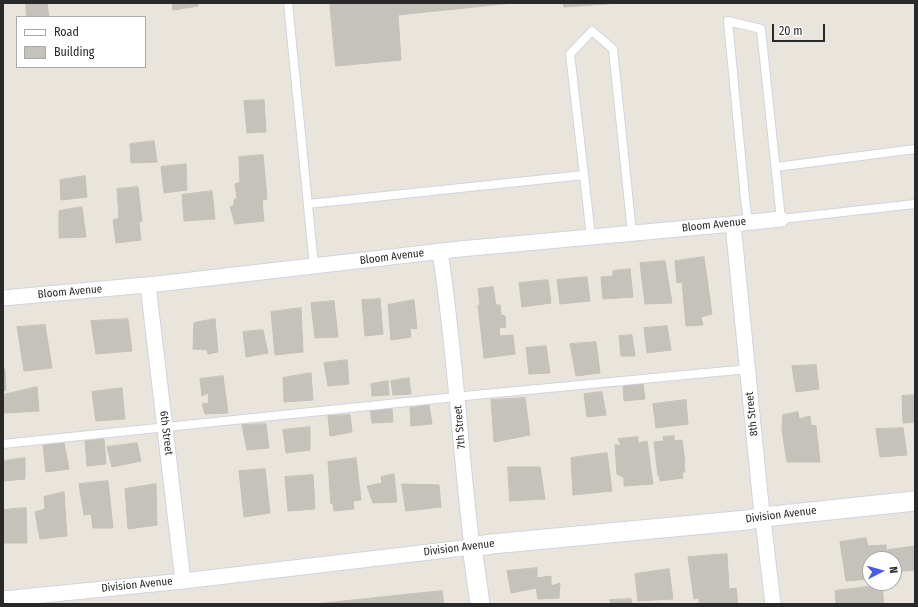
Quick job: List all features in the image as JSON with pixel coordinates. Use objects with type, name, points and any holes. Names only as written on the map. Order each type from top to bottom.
[{"type":"street","name":"Bloom Avenue","points":[[3,298],[148,285],[440,251],[733,224],[781,218]]},
{"type":"street","name":"8th Street","points":[[733,224],[773,604]]},
{"type":"street","name":"7th Street","points":[[440,251],[444,275],[472,547],[480,604]]},
{"type":"street","name":"6th Street","points":[[148,285],[182,581]]},
{"type":"street","name":"Division Avenue","points":[[3,599],[182,581],[492,544],[746,520],[915,501]]},
{"type":"lane","points":[[288,3],[314,266]]},
{"type":"lane","points":[[748,222],[728,21],[761,30],[781,218],[915,204]]},
{"type":"lane","points":[[591,237],[570,54],[592,31],[613,49],[632,233]]},
{"type":"lane","points":[[776,167],[915,149]]},
{"type":"lane","points":[[308,204],[584,175]]},
{"type":"lane","points":[[3,444],[457,397],[748,369]]},
{"type":"building","points":[[173,3],[198,3],[198,6],[173,10]]},
{"type":"building","points":[[330,3],[513,3],[398,15],[401,60],[336,66]]},
{"type":"building","points":[[564,3],[620,3],[564,7]]},
{"type":"building","points":[[26,4],[47,4],[49,16],[27,16]]},
{"type":"building","points":[[264,100],[266,132],[247,133],[244,101]]},
{"type":"building","points":[[154,141],[157,162],[131,163],[130,144]]},
{"type":"building","points":[[263,155],[267,199],[262,200],[264,221],[235,224],[230,207],[234,205],[234,200],[237,198],[235,184],[240,182],[239,157]]},
{"type":"building","points":[[186,164],[187,190],[164,193],[161,167]]},
{"type":"building","points":[[85,176],[87,197],[61,200],[60,180]]},
{"type":"building","points":[[138,187],[142,221],[139,222],[141,240],[116,243],[113,220],[119,218],[117,189]]},
{"type":"building","points":[[212,191],[215,219],[184,221],[182,195]]},
{"type":"building","points":[[82,207],[86,237],[59,238],[59,211]]},
{"type":"building","points":[[704,257],[712,314],[701,317],[703,325],[686,326],[682,282],[677,283],[675,261]]},
{"type":"building","points":[[665,261],[672,303],[645,304],[640,263]]},
{"type":"building","points":[[630,269],[633,297],[603,299],[601,277],[613,276],[613,271]]},
{"type":"building","points":[[587,277],[590,301],[560,304],[557,280]]},
{"type":"building","points":[[548,280],[551,303],[522,307],[519,283]]},
{"type":"building","points":[[493,287],[496,305],[500,305],[501,315],[505,316],[506,327],[499,328],[500,336],[513,335],[515,354],[484,358],[478,305],[480,306],[478,289]]},
{"type":"building","points":[[380,299],[383,334],[365,336],[362,300]]},
{"type":"building","points":[[414,300],[417,329],[410,328],[411,337],[391,340],[388,305]]},
{"type":"building","points":[[334,301],[338,337],[315,338],[311,303]]},
{"type":"building","points":[[301,308],[303,352],[275,355],[271,312]]},
{"type":"building","points":[[128,319],[132,351],[96,354],[91,321]]},
{"type":"building","points":[[215,319],[218,352],[208,354],[207,350],[193,349],[194,323]]},
{"type":"building","points":[[45,325],[52,368],[24,371],[17,327]]},
{"type":"building","points":[[667,326],[671,350],[647,353],[644,328]]},
{"type":"building","points":[[263,330],[268,353],[246,357],[243,332]]},
{"type":"building","points":[[632,335],[635,356],[621,356],[619,336]]},
{"type":"building","points":[[596,342],[600,373],[576,376],[570,344]]},
{"type":"building","points":[[546,346],[550,373],[529,374],[526,348]]},
{"type":"building","points":[[347,360],[349,384],[328,386],[324,363]]},
{"type":"building","points":[[816,365],[819,389],[796,392],[792,366]]},
{"type":"building","points":[[3,369],[5,369],[6,390],[3,391]]},
{"type":"building","points":[[311,373],[313,400],[284,402],[283,378]]},
{"type":"building","points":[[223,376],[228,413],[205,414],[202,404],[209,403],[208,393],[202,396],[200,379]]},
{"type":"building","points":[[409,378],[411,394],[393,395],[391,381]]},
{"type":"building","points":[[388,381],[389,395],[372,396],[371,384]]},
{"type":"building","points":[[643,383],[645,399],[624,401],[623,385]]},
{"type":"building","points":[[37,387],[39,411],[5,413],[3,406],[3,395]]},
{"type":"building","points":[[122,388],[125,419],[96,421],[92,392]]},
{"type":"building","points":[[602,392],[606,415],[587,417],[584,394]]},
{"type":"building","points":[[915,395],[915,422],[903,423],[902,396]]},
{"type":"building","points":[[525,398],[530,435],[494,442],[491,400]]},
{"type":"building","points":[[686,400],[688,424],[656,428],[653,404]]},
{"type":"building","points":[[429,405],[432,424],[411,426],[410,408]]},
{"type":"building","points":[[392,408],[393,422],[372,423],[370,409]]},
{"type":"building","points":[[798,412],[799,419],[810,416],[811,425],[816,426],[820,462],[787,462],[782,430],[783,415]]},
{"type":"building","points":[[350,415],[352,432],[330,436],[328,416]]},
{"type":"building","points":[[266,424],[269,448],[247,450],[242,425]]},
{"type":"building","points":[[310,427],[310,450],[286,453],[283,430]]},
{"type":"building","points":[[903,428],[907,455],[880,457],[876,429]]},
{"type":"building","points":[[674,436],[674,441],[682,440],[685,472],[682,472],[683,478],[660,481],[659,475],[658,476],[654,442],[664,441],[663,437]]},
{"type":"building","points":[[638,437],[638,443],[647,441],[653,484],[624,486],[624,478],[617,474],[615,445],[621,445],[618,439]]},
{"type":"building","points":[[104,439],[106,464],[87,466],[85,441]]},
{"type":"building","points":[[64,443],[69,469],[46,472],[43,444]]},
{"type":"building","points":[[137,443],[141,461],[112,467],[107,447]]},
{"type":"building","points":[[607,453],[612,491],[573,495],[571,458]]},
{"type":"building","points":[[25,458],[25,479],[4,481],[3,461]]},
{"type":"building","points":[[356,458],[361,500],[353,501],[354,509],[334,511],[333,503],[331,504],[328,462]]},
{"type":"building","points":[[508,467],[540,467],[545,499],[510,501]]},
{"type":"building","points":[[265,469],[270,513],[244,517],[239,471]]},
{"type":"building","points":[[394,474],[397,502],[373,503],[367,486],[382,483],[381,477]]},
{"type":"building","points":[[313,475],[315,509],[288,511],[285,477]]},
{"type":"building","points":[[108,481],[113,528],[93,528],[91,514],[84,515],[79,484]]},
{"type":"building","points":[[156,484],[157,525],[128,529],[125,489]]},
{"type":"building","points":[[402,484],[439,485],[441,507],[406,511]]},
{"type":"building","points":[[64,492],[67,536],[40,539],[35,512],[45,509],[44,497]]},
{"type":"building","points":[[26,508],[27,543],[3,543],[3,510]]},
{"type":"building","points":[[866,538],[868,546],[886,545],[886,550],[915,546],[915,570],[902,571],[902,551],[862,551],[862,580],[846,581],[840,542]]},
{"type":"building","points":[[727,554],[729,589],[736,588],[738,604],[699,604],[699,598],[694,599],[688,557]]},
{"type":"building","points":[[537,568],[537,578],[551,576],[551,586],[560,583],[559,598],[538,599],[536,588],[511,593],[507,571]]},
{"type":"building","points":[[669,569],[673,599],[638,601],[635,574]]},
{"type":"building","points":[[862,588],[862,591],[883,591],[884,604],[836,604],[835,591]]},
{"type":"building","points":[[442,591],[444,604],[315,604]]},
{"type":"building","points":[[631,599],[632,604],[611,604],[610,600]]}]
